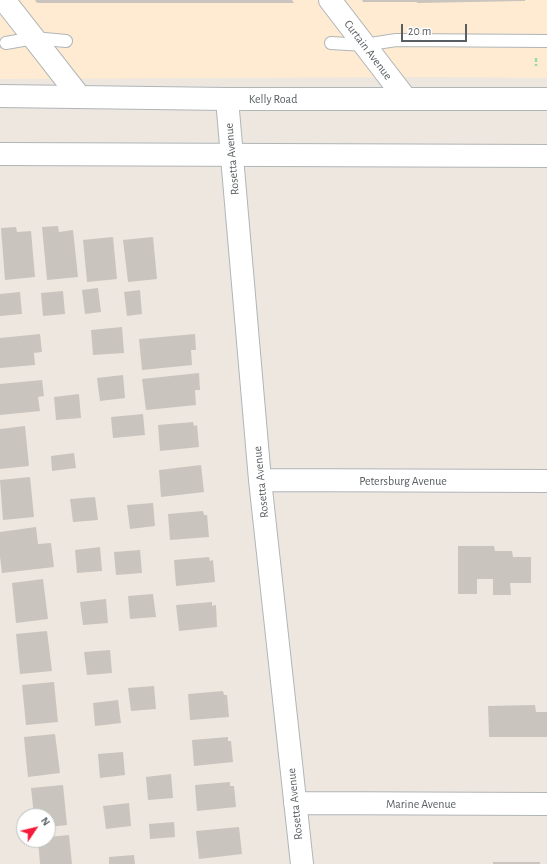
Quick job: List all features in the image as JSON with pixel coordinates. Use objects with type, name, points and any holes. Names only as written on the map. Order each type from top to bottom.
[{"type":"street","points":[[4,0],[79,96]]},
{"type":"street","name":"Curtain Avenue","points":[[330,0],[406,99]]},
{"type":"street","name":"Kelly Road","points":[[0,96],[227,99],[547,99]]},
{"type":"street","name":"Rosetta Avenue","points":[[227,99],[260,480],[302,864]]},
{"type":"street","points":[[0,154],[547,156]]},
{"type":"street","name":"Petersburg Avenue","points":[[260,480],[547,481]]},
{"type":"street","name":"Marine Avenue","points":[[295,804],[547,804]]},
{"type":"lane","points":[[6,43],[34,38],[66,40]]},
{"type":"lane","points":[[331,43],[364,45],[390,40],[547,42]]},
{"type":"shaded area","points":[[0,0],[547,0],[547,78],[434,77],[0,79]]},
{"type":"building","points":[[35,0],[292,0],[294,3],[37,3]]},
{"type":"building","points":[[362,0],[525,1],[418,3],[363,2]]},
{"type":"building","points":[[58,226],[59,232],[73,230],[78,277],[47,280],[42,227]]},
{"type":"building","points":[[16,227],[17,232],[31,231],[35,277],[5,280],[1,228]]},
{"type":"building","points":[[113,237],[117,279],[87,282],[83,240]]},
{"type":"building","points":[[153,237],[157,279],[128,282],[123,240]]},
{"type":"building","points":[[98,288],[101,312],[85,314],[82,290]]},
{"type":"building","points":[[140,290],[142,314],[127,316],[124,292]]},
{"type":"building","points":[[63,291],[65,314],[43,316],[41,293]]},
{"type":"building","points":[[20,292],[22,314],[0,316],[0,294]]},
{"type":"building","points":[[122,327],[124,353],[93,355],[91,330]]},
{"type":"building","points":[[40,334],[42,352],[34,353],[35,365],[0,368],[0,338]]},
{"type":"building","points":[[195,334],[196,350],[191,350],[192,365],[142,370],[139,339]]},
{"type":"building","points":[[199,373],[200,390],[195,390],[196,405],[146,410],[142,379]]},
{"type":"building","points":[[123,375],[125,398],[100,401],[97,378]]},
{"type":"building","points":[[42,380],[44,396],[38,397],[40,411],[0,415],[0,384]]},
{"type":"building","points":[[79,394],[81,418],[56,420],[54,397]]},
{"type":"building","points":[[143,414],[145,435],[113,438],[111,417]]},
{"type":"building","points":[[193,422],[194,426],[197,425],[199,447],[160,451],[158,425]]},
{"type":"building","points":[[25,426],[29,466],[0,469],[0,429]]},
{"type":"building","points":[[74,453],[76,468],[52,471],[51,456]]},
{"type":"building","points":[[201,465],[204,492],[161,497],[159,470]]},
{"type":"building","points":[[30,477],[34,517],[3,520],[0,480]]},
{"type":"building","points":[[95,497],[98,520],[73,522],[70,499]]},
{"type":"building","points":[[153,503],[155,526],[130,529],[127,505]]},
{"type":"building","points":[[203,511],[204,515],[207,515],[209,537],[170,540],[168,514]]},
{"type":"building","points":[[36,527],[38,544],[51,543],[54,567],[2,573],[0,532]]},
{"type":"building","points":[[458,546],[494,546],[495,551],[512,551],[513,557],[531,557],[531,583],[510,583],[511,595],[493,595],[493,579],[477,579],[477,594],[458,594]]},
{"type":"building","points":[[100,547],[102,571],[77,573],[75,550]]},
{"type":"building","points":[[140,550],[142,573],[116,575],[114,552]]},
{"type":"building","points":[[209,557],[210,561],[213,560],[215,582],[176,586],[174,560]]},
{"type":"building","points":[[43,579],[48,619],[16,623],[12,583]]},
{"type":"building","points":[[153,594],[156,617],[130,619],[128,596]]},
{"type":"building","points":[[106,599],[108,623],[83,625],[80,602]]},
{"type":"building","points":[[212,602],[212,606],[216,605],[217,627],[179,631],[176,605]]},
{"type":"building","points":[[47,631],[52,671],[20,674],[16,634]]},
{"type":"building","points":[[110,650],[112,673],[87,675],[84,652]]},
{"type":"building","points":[[54,682],[58,722],[26,725],[22,685]]},
{"type":"building","points":[[154,686],[156,709],[131,711],[128,688]]},
{"type":"building","points":[[223,691],[224,695],[227,695],[229,717],[190,720],[188,694]]},
{"type":"building","points":[[118,700],[121,723],[95,726],[93,703]]},
{"type":"building","points":[[535,705],[536,712],[547,712],[547,737],[489,737],[488,706]]},
{"type":"building","points":[[55,734],[60,773],[28,777],[24,737]]},
{"type":"building","points":[[228,737],[228,741],[231,741],[233,762],[194,766],[192,740]]},
{"type":"building","points":[[123,752],[125,775],[100,778],[98,754]]},
{"type":"building","points":[[171,774],[173,798],[148,800],[146,777]]},
{"type":"building","points":[[230,782],[230,786],[234,786],[236,807],[197,811],[195,785]]},
{"type":"building","points":[[63,785],[67,825],[56,826],[56,808],[33,808],[31,788]]},
{"type":"building","points":[[129,803],[131,826],[106,829],[103,806]]},
{"type":"building","points":[[174,822],[175,837],[150,839],[149,824]]},
{"type":"building","points":[[239,827],[242,854],[199,859],[196,831]]},
{"type":"building","points":[[69,835],[72,864],[40,864],[39,848],[56,848],[56,836]]},
{"type":"building","points":[[134,855],[135,864],[109,864],[109,857]]},
{"type":"building","points":[[493,862],[540,862],[540,864],[493,864]]}]
